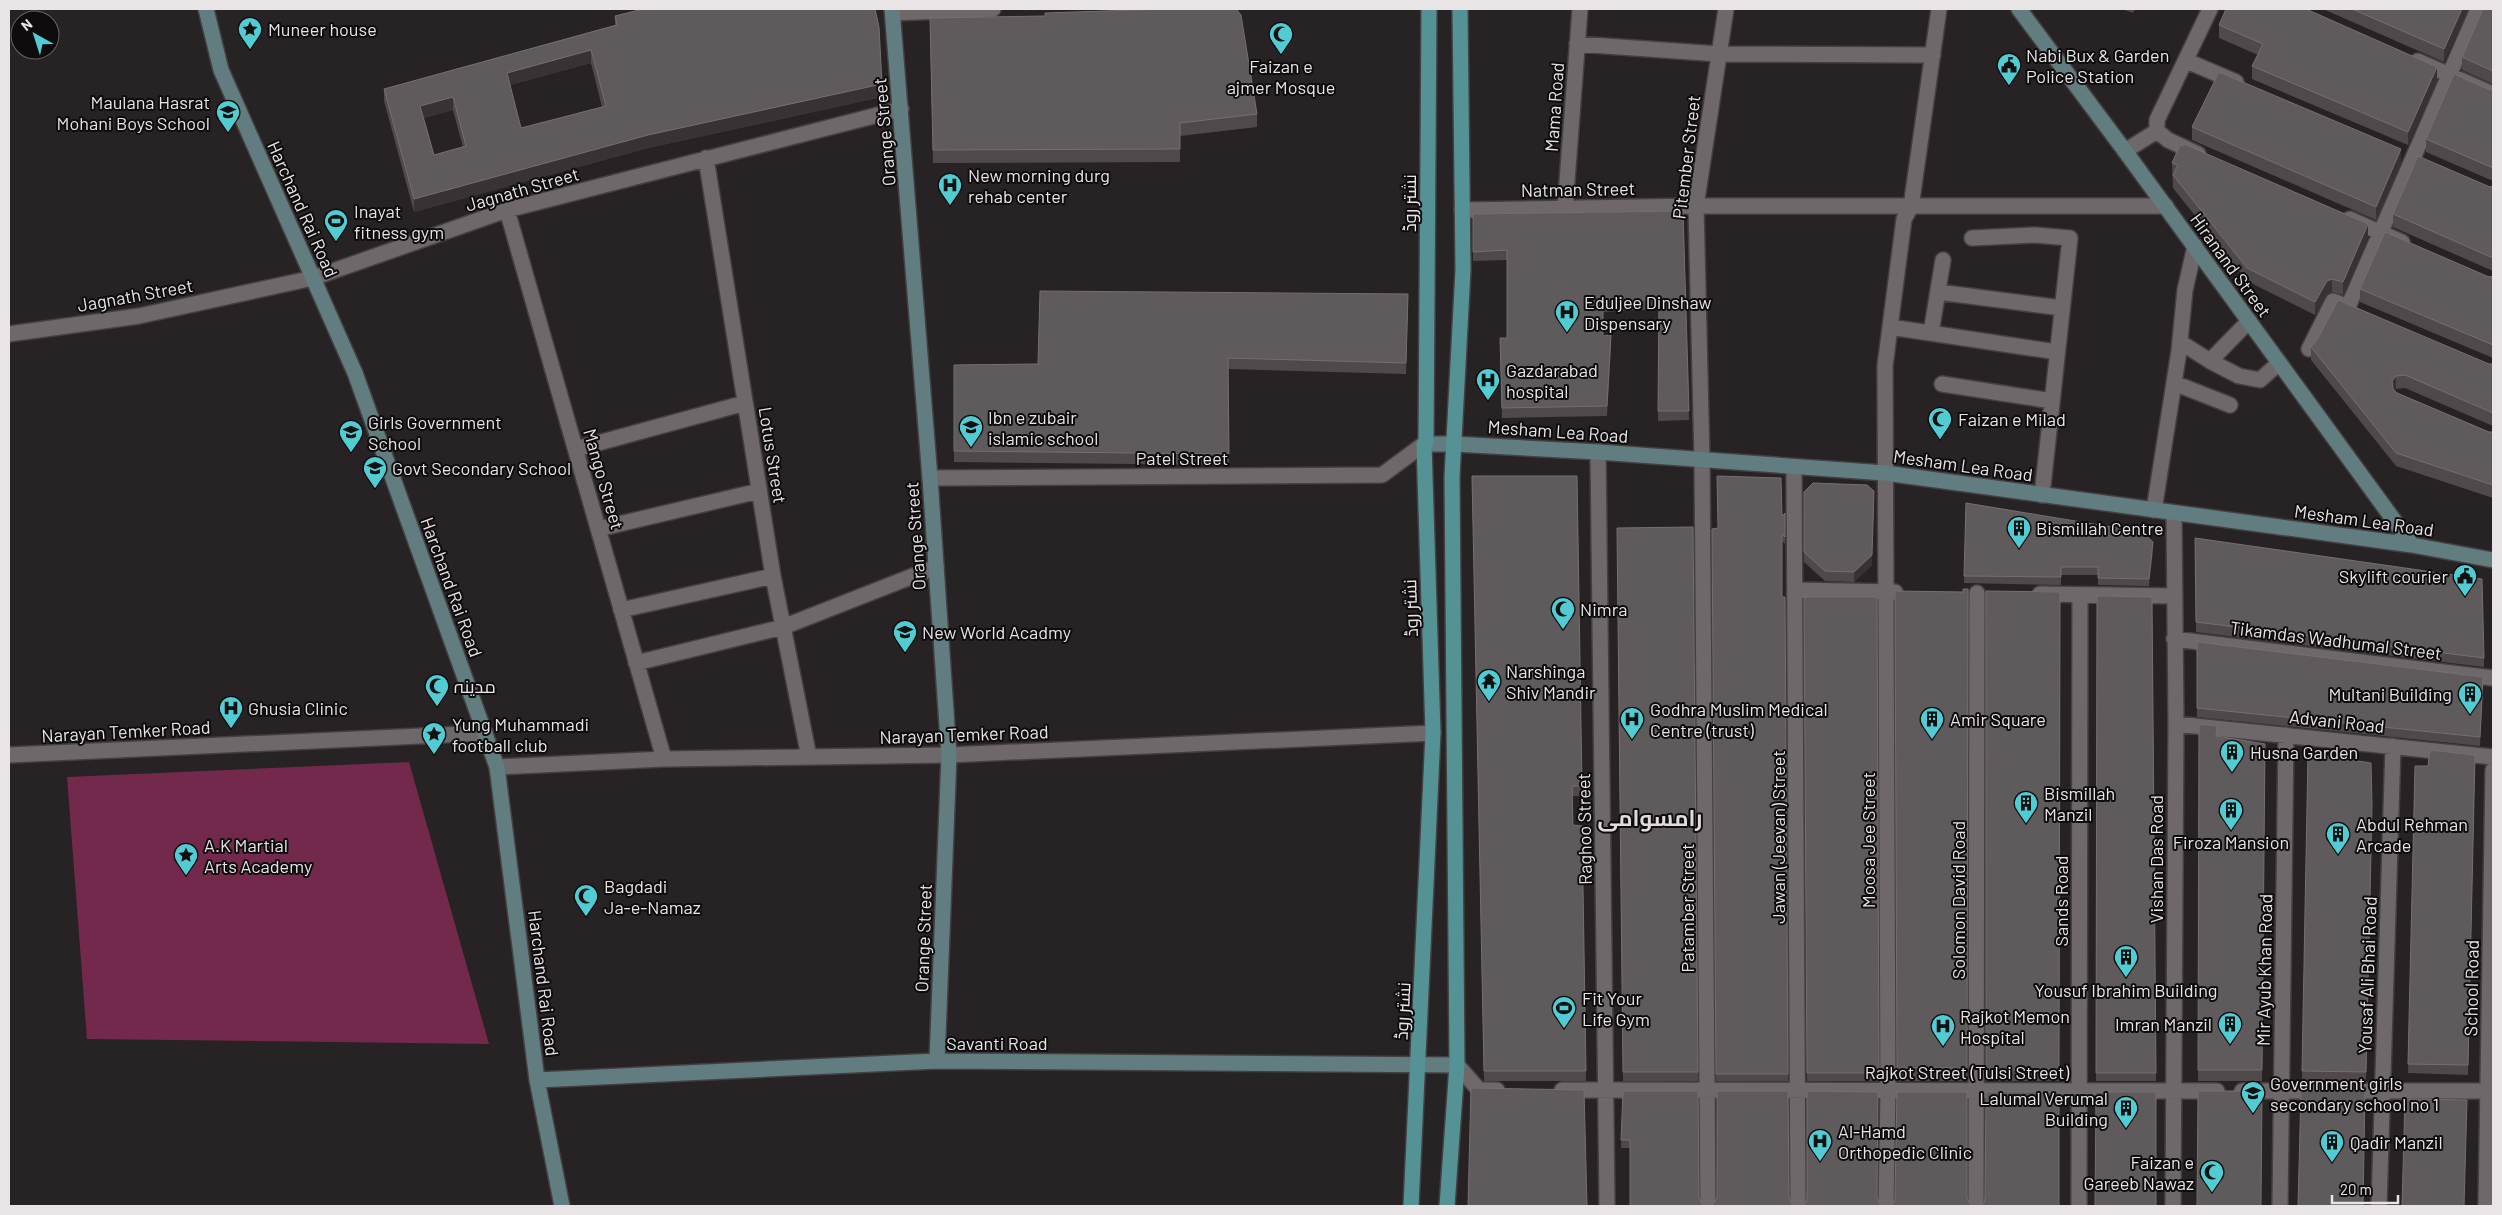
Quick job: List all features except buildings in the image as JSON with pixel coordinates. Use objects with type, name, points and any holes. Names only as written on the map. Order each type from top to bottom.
[{"type":"main road","name":"نشتر روڈ","points":[[1411,1206],[1433,734],[1424,444],[1426,442],[1429,9]]},
{"type":"main road","points":[[1447,1206],[1457,1065],[1452,477],[1463,270],[1460,9]]},
{"type":"street","name":"Harchand Rai Road","points":[[206,9],[221,70],[355,373],[497,767],[538,1080],[562,1206]]},
{"type":"street","points":[[893,11],[992,9]]},
{"type":"street","name":"Mama Road","points":[[1565,208],[1580,9]]},
{"type":"street","name":"Pitember Street","points":[[1702,460],[1696,206],[1726,9]]},
{"type":"street","name":"Moosa Jee Street","points":[[1886,1206],[1888,1090],[1885,366],[1904,219],[1911,207],[1939,9]]},
{"type":"street","name":"Hiranand Street","points":[[2018,9],[2126,151],[2412,545]]},
{"type":"street","points":[[2157,131],[2157,120],[2187,61],[2210,9]]},
{"type":"street","points":[[2348,307],[2418,159],[2450,74],[2478,9]]},
{"type":"street","name":"Orange Street","points":[[893,11],[930,478],[949,755],[936,1061]]},
{"type":"street","points":[[1577,44],[1719,54],[1932,55]]},
{"type":"street","points":[[2406,55],[2493,94]]},
{"type":"street","points":[[2187,61],[2250,88]]},
{"type":"street","name":"Jagnath Street","points":[[9,334],[139,316],[313,278],[508,210],[901,109]]},
{"type":"street","points":[[2126,151],[2157,131]]},
{"type":"street","points":[[2157,131],[2168,140],[2212,160]]},
{"type":"street","points":[[2396,150],[2418,159]]},
{"type":"street","name":"Lotus Street","points":[[706,158],[772,576],[809,756]]},
{"type":"street","name":"Natman Street","points":[[1462,210],[1696,206],[2166,206]]},
{"type":"street","name":"Mango Street","points":[[508,210],[664,759]]},
{"type":"street","points":[[2337,214],[2416,248]]},
{"type":"street","points":[[1972,238],[2035,235],[2070,238],[2042,495]]},
{"type":"street","points":[[2154,510],[2180,342],[2185,290],[2195,246]]},
{"type":"street","points":[[1931,334],[1943,260]]},
{"type":"street","points":[[1938,292],[2062,308]]},
{"type":"street","points":[[2309,350],[2333,301],[2366,314]]},
{"type":"street","points":[[2210,361],[2249,321]]},
{"type":"street","points":[[1890,327],[2057,352]]},
{"type":"street","points":[[2180,342],[2239,376],[2260,380],[2279,363]]},
{"type":"street","points":[[2174,383],[2230,405]]},
{"type":"street","points":[[1942,384],[2052,401]]},
{"type":"street","points":[[576,449],[745,403]]},
{"type":"street","name":"Mesham Lea Road","points":[[1424,444],[1598,452],[1885,473],[2412,545],[2493,560]]},
{"type":"street","name":"Patel Street","points":[[930,478],[1382,475],[1424,444]]},
{"type":"street","name":"Raghoo Street","points":[[1598,452],[1607,1206]]},
{"type":"street","name":"Patamber Street","points":[[1702,460],[1708,1206]]},
{"type":"street","name":"Jawan (Jeevan) Street","points":[[1794,466],[1798,1206]]},
{"type":"street","points":[[598,529],[759,491]]},
{"type":"street","name":"Vishan Das Road","points":[[2173,1206],[2176,724],[2174,513]]},
{"type":"street","points":[[636,663],[783,627],[936,567]]},
{"type":"street","points":[[621,610],[772,576]]},
{"type":"street","points":[[1795,590],[1913,592]]},
{"type":"street","points":[[1958,593],[1996,593]]},
{"type":"street","name":"Solomon David Road","points":[[1976,1206],[1977,593]]},
{"type":"street","points":[[2024,594],[2174,596]]},
{"type":"street","name":"Sands Road","points":[[2080,595],[2080,1206]]},
{"type":"street","name":"Tikamdas Wadhumal Street","points":[[2174,639],[2493,678]]},
{"type":"street","name":"Advani Road","points":[[2176,724],[2493,756]]},
{"type":"street","name":"Narayan Temker Road","points":[[9,755],[485,733]]},
{"type":"street","name":"Narayan Temker Road","points":[[497,767],[664,759],[949,755],[1433,734]]},
{"type":"street","name":"Mir Ayub Khan Road","points":[[2280,1206],[2286,735]]},
{"type":"street","name":"Yousaf Ali Bhai Road","points":[[2379,1206],[2393,746]]},
{"type":"street","name":"School Road","points":[[2486,1206],[2493,770]]},
{"type":"street","name":"Savanti Road","points":[[538,1080],[936,1061],[1457,1065]]},
{"type":"street","points":[[1457,1065],[1478,1090],[1508,1090]]},
{"type":"street","name":"Rajkot Street (Tulsi Street)","points":[[1547,1090],[2488,1091]]},
{"type":"shaded area","points":[[409,762],[489,1044],[87,1039],[67,777]]},
{"type":"place","name":"Muneer house","points":[[250,50]]},
{"type":"place","name":"Faizan e ajmer Mosque","points":[[1281,55]]},
{"type":"place","name":"Nabi Bux & Garden Police Station","points":[[2009,86]]},
{"type":"place","name":"Maulana Hasrat Mohani Boys School","points":[[228,133]]},
{"type":"place","name":"New morning durg rehab center","points":[[950,206]]},
{"type":"place","name":"Inayat fitness gym","points":[[336,242]]},
{"type":"place","name":"Eduljee Dinshaw Dispensary","points":[[1567,333]]},
{"type":"place","name":"Gazdarabad hospital","points":[[1488,401]]},
{"type":"place","name":"Faizan e Milad","points":[[1940,440]]},
{"type":"place","name":"Ibn e zubair islamic school","points":[[971,448]]},
{"type":"place","name":"Girls Government School","points":[[351,453]]},
{"type":"place","name":"Govt Secondary School","points":[[375,489]]},
{"type":"place","name":"Bismillah Centre","points":[[2019,549]]},
{"type":"place","name":"Skylift courier","points":[[2465,597]]},
{"type":"place","name":"Nimra","points":[[1563,630]]},
{"type":"place","name":"New World Acadmy","points":[[905,653]]},
{"type":"place","name":"Narshinga Shiv Mandir","points":[[1489,702]]},
{"type":"place","name":"مدینہ","points":[[437,707]]},
{"type":"place","name":"Multani Building","points":[[2470,715]]},
{"type":"place","name":"Ghusia Clinic","points":[[231,729]]},
{"type":"place","name":"Godhra Muslim Medical Centre (trust)","points":[[1632,740]]},
{"type":"place","name":"Amir Square","points":[[1932,740]]},
{"type":"place","name":"Yung Muhammadi football club","points":[[434,755]]},
{"type":"place","name":"Husna Garden","points":[[2232,773]]},
{"type":"place","name":"Bismillah Manzil","points":[[2026,824]]},
{"type":"place","name":"Firoza Mansion","points":[[2231,831]]},
{"type":"place","name":"Abdul Rehman Arcade","points":[[2338,855]]},
{"type":"place","name":"A.K Martial Arts Academy","points":[[186,876]]},
{"type":"place","name":"Bagdadi Ja-e-Namaz","points":[[586,917]]},
{"type":"place","name":"Yousuf Ibrahim Building","points":[[2126,978]]},
{"type":"place","name":"Fit Your Life Gym","points":[[1564,1029]]},
{"type":"place","name":"Imran Manzil","points":[[2230,1045]]},
{"type":"place","name":"Rajkot Memon Hospital","points":[[1943,1047]]},
{"type":"place","name":"Government girls secondary school no 1","points":[[2253,1114]]},
{"type":"place","name":"Lalumal Verumal Building","points":[[2126,1129]]},
{"type":"place","name":"Al-Hamd Orthopedic Clinic","points":[[1820,1162]]},
{"type":"place","name":"Qadir Manzil","points":[[2332,1163]]},
{"type":"place","name":"Faizan e Gareeb Nawaz","points":[[2212,1193]]},
{"type":"district","name":"رامسوامی","points":[[1650,817]]}]
